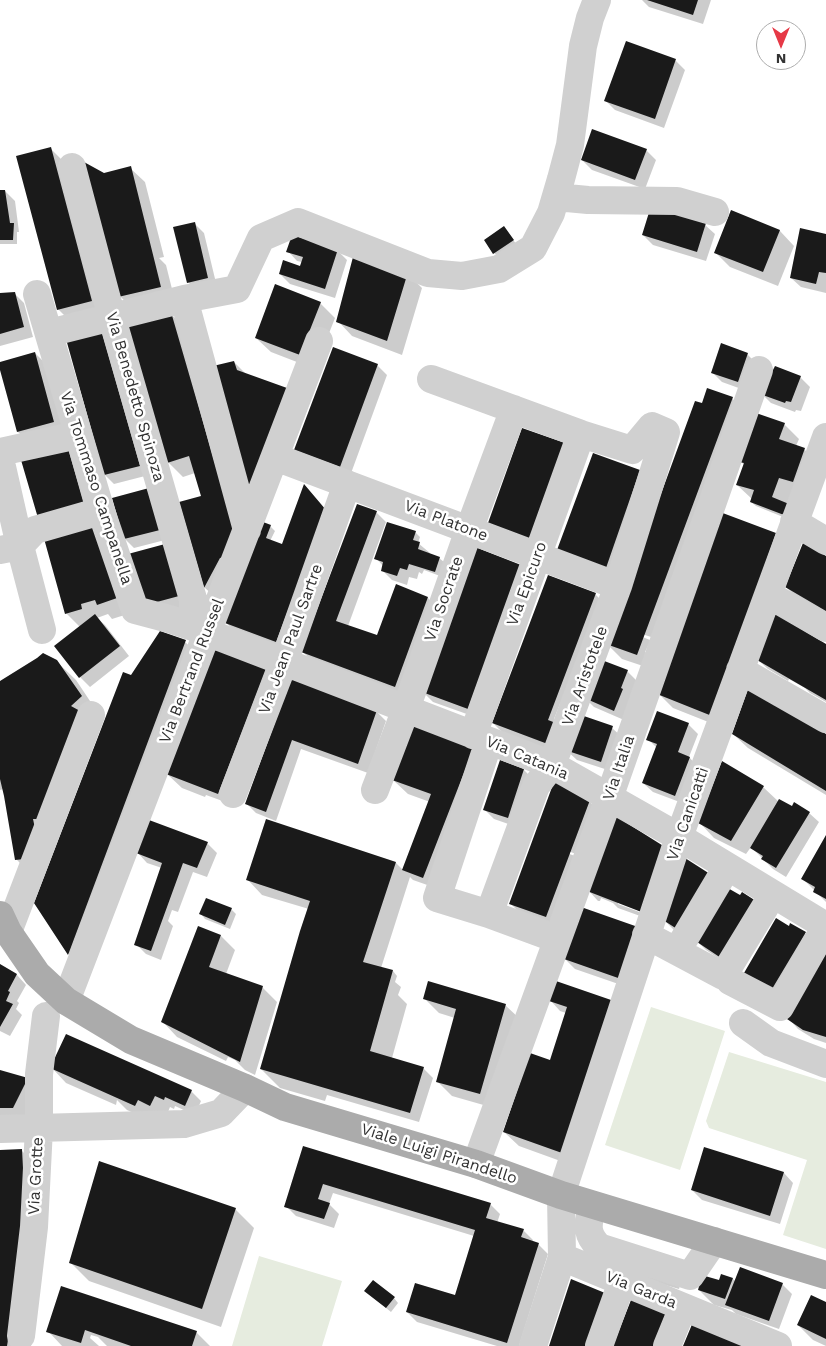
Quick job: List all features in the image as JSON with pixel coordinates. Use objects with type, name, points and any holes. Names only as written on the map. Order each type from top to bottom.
[{"type":"main road","name":"Viale Luigi Pirandello","points":[[4,924],[37,974],[56,1008],[245,1088],[285,1107],[476,1164],[592,1205],[826,1275]]},
{"type":"street","points":[[48,333],[184,299],[237,289],[261,238],[298,222],[428,273],[462,276],[499,269],[532,248],[551,213],[570,145],[583,46],[597,0]]},
{"type":"street","name":"Via Benedetto Spinoza","points":[[72,167],[112,318],[193,599],[200,630]]},
{"type":"street","points":[[556,197],[588,200],[677,201],[715,212]]},
{"type":"street","name":"Via Tommaso Campanella","points":[[37,294],[78,435],[135,610],[200,630]]},
{"type":"street","points":[[184,299],[247,530]]},
{"type":"street","name":"Via Bertrand Russel","points":[[56,1008],[200,630],[247,530],[319,341]]},
{"type":"street","name":"Via Italia","points":[[476,1164],[609,798],[759,370]]},
{"type":"street","points":[[432,379],[581,434]]},
{"type":"street","name":"Via Socrate","points":[[375,790],[406,709],[468,530],[514,409]]},
{"type":"street","name":"Via Aristotele","points":[[490,914],[536,786],[552,765],[618,586],[666,432],[652,426],[632,450],[581,434]]},
{"type":"street","name":"Via Epicuro","points":[[490,914],[438,898],[481,738],[537,555],[581,434]]},
{"type":"street","points":[[0,452],[78,435]]},
{"type":"street","name":"Via Canicattì","points":[[561,1195],[679,837],[826,437]]},
{"type":"street","name":"Via Platone","points":[[275,457],[618,586]]},
{"type":"street","points":[[0,458],[10,548],[42,630]]},
{"type":"street","name":"Via Jean Paul Sartre","points":[[233,794],[284,662],[347,484]]},
{"type":"street","points":[[826,500],[796,517],[826,540]]},
{"type":"street","points":[[10,548],[35,530],[102,511]]},
{"type":"street","points":[[769,594],[826,628]]},
{"type":"street","name":"Via Catania","points":[[200,630],[552,765],[679,837],[826,926]]},
{"type":"street","points":[[740,670],[826,719]]},
{"type":"street","points":[[4,924],[91,715]]},
{"type":"street","points":[[677,951],[728,867]]},
{"type":"street","points":[[646,934],[723,976],[773,894]]},
{"type":"street","points":[[490,914],[557,939]]},
{"type":"street","points":[[730,981],[780,1007],[826,926]]},
{"type":"street","name":"Via Grotte","points":[[21,1336],[34,1227],[39,1128],[39,1074],[56,1008]]},
{"type":"street","points":[[743,1023],[771,1042],[826,1064]]},
{"type":"street","points":[[0,1129],[184,1124],[221,1113],[245,1088]]},
{"type":"street","points":[[533,1346],[562,1257],[561,1195]]},
{"type":"street","points":[[592,1205],[589,1233],[590,1237],[599,1247],[690,1276],[714,1241]]},
{"type":"street","name":"Via Garda","points":[[562,1257],[770,1344]]},
{"type":"street","points":[[599,1346],[622,1282]]},
{"type":"street","points":[[667,1346],[683,1307]]},
{"type":"shaded area","points":[[651,1007],[725,1031],[680,1170],[605,1145]]},
{"type":"shaded area","points":[[729,1052],[826,1082],[826,1249],[783,1235],[807,1160],[709,1128],[706,1121]]},
{"type":"shaded area","points":[[259,1256],[342,1281],[322,1346],[232,1346]]},
{"type":"building","points":[[647,0],[698,0],[693,15]]},
{"type":"building","points":[[626,41],[676,59],[655,119],[604,101]]},
{"type":"building","points":[[592,129],[647,149],[635,180],[581,160]]},
{"type":"building","points":[[51,147],[92,301],[57,310],[16,156]]},
{"type":"building","points":[[84,162],[104,173],[131,166],[161,287],[118,297]]},
{"type":"building","points":[[0,190],[5,190],[10,223],[14,223],[13,240],[0,240]]},
{"type":"building","points":[[651,206],[706,223],[697,252],[642,235]]},
{"type":"building","points":[[731,210],[780,230],[763,272],[714,253]]},
{"type":"building","points":[[195,222],[208,278],[187,283],[173,227]]},
{"type":"building","points":[[504,226],[514,240],[493,254],[484,240]]},
{"type":"building","points":[[800,228],[826,234],[826,273],[819,272],[816,284],[790,278]]},
{"type":"building","points":[[292,235],[338,249],[325,289],[279,274],[283,260],[300,266],[303,257],[286,252]]},
{"type":"building","points":[[353,257],[408,272],[387,341],[336,322]]},
{"type":"building","points":[[275,284],[321,302],[300,355],[255,338]]},
{"type":"building","points":[[15,292],[24,327],[0,334],[0,293]]},
{"type":"building","points":[[171,312],[236,536],[227,556],[220,558],[204,588],[179,502],[201,496],[189,456],[167,463],[127,325]]},
{"type":"building","points":[[101,329],[140,466],[104,475],[66,339]]},
{"type":"building","points":[[721,343],[748,353],[738,382],[711,373]]},
{"type":"building","points":[[333,347],[378,364],[340,467],[294,450]]},
{"type":"building","points":[[35,352],[54,422],[17,432],[0,370],[0,362]]},
{"type":"building","points":[[234,361],[237,370],[287,388],[255,484],[243,484],[213,366]]},
{"type":"building","points":[[775,366],[801,376],[791,402],[786,401],[785,403],[760,394],[770,369],[773,370]]},
{"type":"building","points":[[707,388],[733,397],[637,655],[606,644],[695,401],[702,403]]},
{"type":"building","points":[[756,413],[785,423],[779,439],[805,448],[793,482],[779,478],[772,497],[789,504],[784,515],[750,502],[754,490],[736,485],[744,463],[739,462]]},
{"type":"building","points":[[522,428],[565,443],[530,539],[488,523]]},
{"type":"building","points":[[68,448],[84,505],[38,518],[21,460]]},
{"type":"building","points":[[593,453],[640,470],[606,568],[557,550]]},
{"type":"building","points":[[304,484],[326,510],[276,642],[225,623],[263,522],[271,525],[266,538],[282,544]]},
{"type":"building","points":[[149,488],[160,530],[124,539],[112,498]]},
{"type":"building","points":[[357,504],[377,511],[336,621],[377,635],[396,584],[428,597],[395,687],[301,652]]},
{"type":"building","points":[[720,512],[776,533],[712,716],[657,694]]},
{"type":"building","points":[[95,521],[117,598],[97,605],[95,600],[81,604],[82,609],[65,614],[43,535]]},
{"type":"building","points":[[387,522],[416,531],[413,540],[420,542],[418,549],[440,557],[435,572],[409,564],[407,570],[400,568],[397,576],[381,571],[383,562],[374,559]]},
{"type":"building","points":[[803,543],[826,556],[826,611],[785,587]]},
{"type":"building","points":[[165,544],[179,596],[142,606],[128,554]]},
{"type":"building","points":[[475,547],[521,565],[468,709],[422,692]]},
{"type":"building","points":[[548,575],[596,593],[548,720],[561,725],[553,746],[492,723]]},
{"type":"building","points":[[773,612],[826,644],[826,700],[757,660]]},
{"type":"building","points":[[95,614],[120,646],[79,678],[54,646]]},
{"type":"building","points":[[160,631],[186,640],[68,955],[34,903],[123,672],[131,675]]},
{"type":"building","points":[[213,648],[266,668],[218,794],[166,774]]},
{"type":"building","points":[[43,653],[57,660],[82,696],[71,706],[80,711],[41,819],[33,819],[36,833],[25,859],[15,860],[0,779],[0,681]]},
{"type":"building","points":[[599,659],[628,670],[614,711],[582,697]]},
{"type":"building","points":[[291,679],[377,710],[358,764],[292,740],[266,812],[245,804]]},
{"type":"building","points":[[748,689],[826,734],[826,791],[732,734]]},
{"type":"building","points":[[657,711],[689,723],[678,752],[690,757],[675,796],[642,783],[657,744],[646,740]]},
{"type":"building","points":[[578,714],[613,726],[601,762],[565,750]]},
{"type":"building","points":[[413,724],[474,747],[423,878],[402,870],[431,794],[392,780]]},
{"type":"building","points":[[500,760],[524,769],[508,818],[483,810]]},
{"type":"building","points":[[722,761],[764,786],[731,841],[698,823]]},
{"type":"building","points":[[555,779],[590,800],[546,917],[509,904]]},
{"type":"building","points":[[779,799],[792,806],[794,802],[810,812],[776,868],[761,859],[763,856],[750,848]]},
{"type":"building","points":[[614,815],[665,847],[644,913],[587,891]]},
{"type":"building","points":[[266,819],[396,862],[363,962],[393,970],[370,1051],[424,1067],[410,1113],[260,1069],[310,901],[246,880]]},
{"type":"building","points":[[149,820],[208,842],[197,868],[183,863],[151,951],[134,945],[162,863],[136,853]]},
{"type":"building","points":[[826,835],[826,899],[813,892],[815,887],[801,879]]},
{"type":"building","points":[[685,858],[710,874],[677,929],[663,920]]},
{"type":"building","points":[[726,887],[740,895],[742,892],[756,901],[721,958],[694,940]]},
{"type":"building","points":[[206,898],[232,908],[225,925],[199,914]]},
{"type":"building","points":[[581,907],[638,927],[621,979],[564,959]]},
{"type":"building","points":[[776,918],[789,926],[790,923],[806,932],[772,989],[744,973]]},
{"type":"building","points":[[198,926],[221,935],[209,967],[263,986],[240,1062],[161,1022]]},
{"type":"building","points":[[826,953],[826,1037],[803,1030],[787,1019]]},
{"type":"building","points":[[0,964],[17,974],[8,991],[10,992],[6,1001],[13,1004],[0,1027]]},
{"type":"building","points":[[428,981],[506,1004],[480,1094],[436,1082],[456,1009],[423,999]]},
{"type":"building","points":[[556,981],[614,1001],[562,1153],[503,1132],[530,1053],[550,1060],[567,1007],[549,1001]]},
{"type":"building","points":[[66,1034],[192,1090],[185,1106],[165,1097],[164,1100],[155,1096],[150,1106],[138,1100],[135,1106],[50,1068]]},
{"type":"building","points":[[0,1070],[28,1078],[13,1108],[0,1108]]},
{"type":"building","points":[[303,1146],[491,1203],[486,1218],[524,1229],[521,1237],[539,1243],[507,1343],[406,1312],[415,1283],[455,1295],[475,1230],[323,1184],[318,1199],[330,1203],[324,1219],[284,1207]]},
{"type":"building","points":[[704,1147],[784,1172],[770,1216],[691,1190]]},
{"type":"building","points":[[22,1149],[26,1227],[7,1346],[0,1346],[0,1150]]},
{"type":"building","points":[[99,1161],[236,1208],[202,1309],[69,1263]]},
{"type":"building","points":[[740,1267],[783,1283],[769,1321],[725,1305]]},
{"type":"building","points":[[721,1274],[733,1278],[725,1299],[698,1290],[701,1279],[705,1276],[719,1280]]},
{"type":"building","points":[[571,1279],[605,1293],[586,1346],[549,1346]]},
{"type":"building","points":[[373,1280],[395,1297],[386,1308],[364,1291]]},
{"type":"building","points":[[61,1286],[197,1331],[192,1346],[131,1346],[85,1330],[81,1343],[46,1332]]},
{"type":"building","points":[[811,1295],[826,1302],[826,1339],[797,1325]]},
{"type":"building","points":[[631,1300],[666,1313],[653,1346],[613,1346]]},
{"type":"building","points":[[693,1322],[750,1346],[683,1346]]}]
